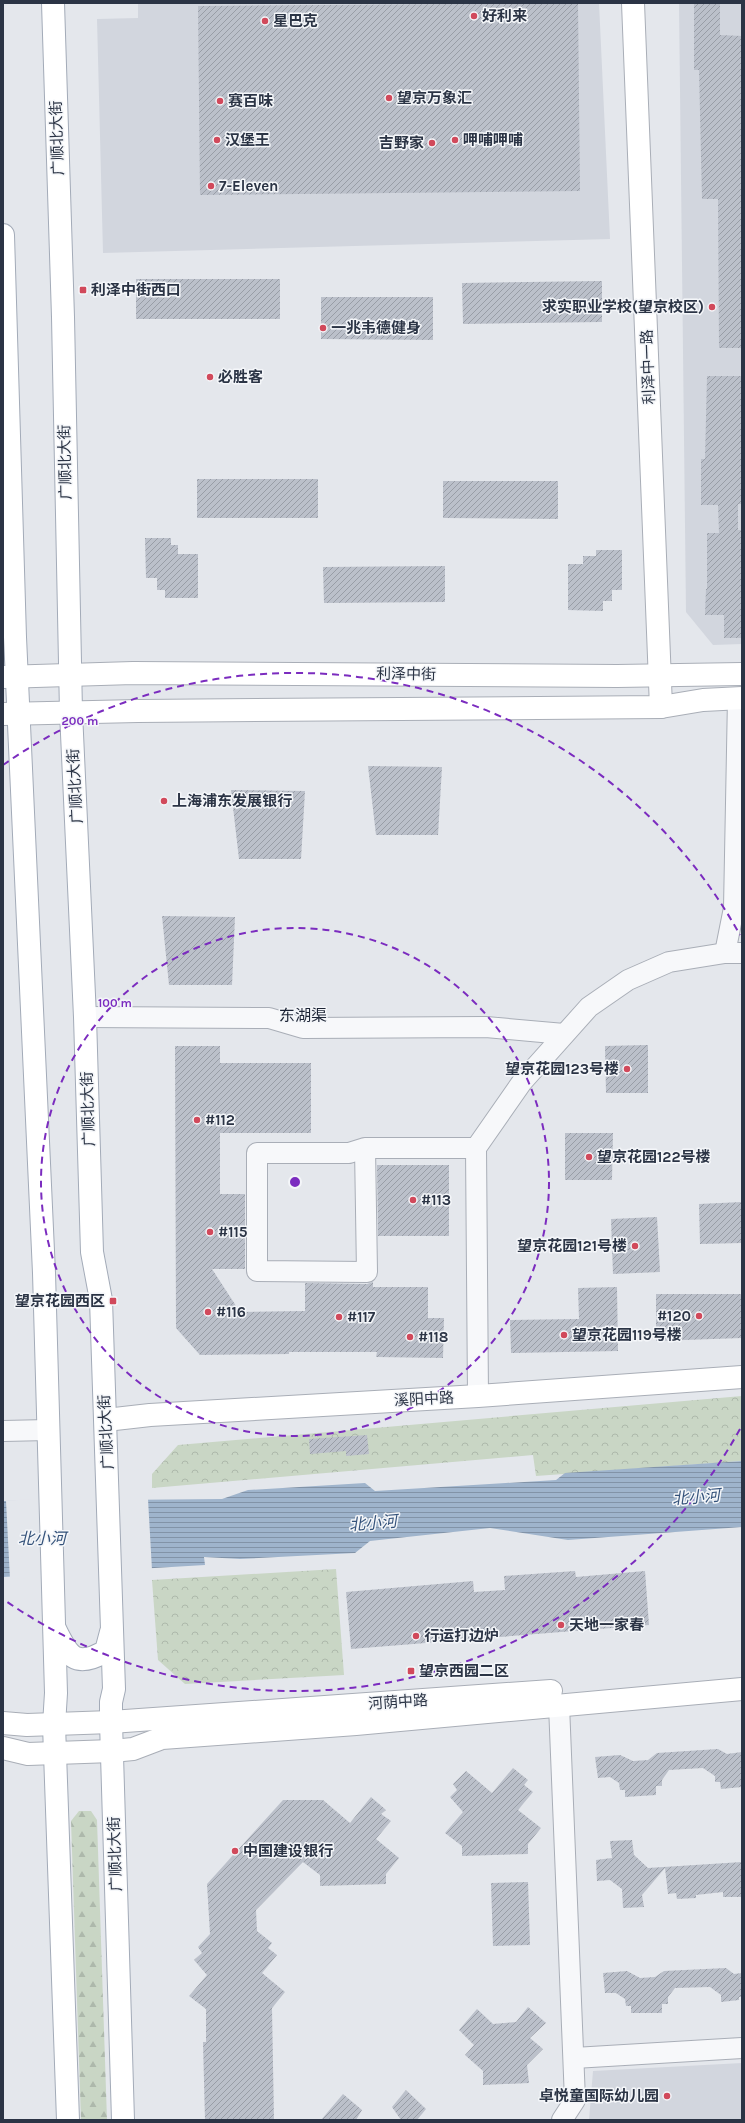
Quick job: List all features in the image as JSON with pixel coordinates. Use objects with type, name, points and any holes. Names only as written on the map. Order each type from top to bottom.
[{"type":"street","name":"广顺北大街","points":[[53,3],[63,317],[71,712],[85,1017],[92,1252],[101,1300],[109,1495],[114,1689],[111,1702],[111,1722],[123,2120]]},
{"type":"street","name":"利泽中一路","points":[[633,3],[661,707]]},
{"type":"street","points":[[3,235],[11,714],[44,1273],[49,1498],[56,1693],[54,1725],[68,2120]]},
{"type":"street","name":"利泽中街","points":[[10,676],[196,673],[742,674]]},
{"type":"street","points":[[11,714],[71,712],[661,707],[704,700],[740,698],[733,953],[669,962],[628,980],[589,1007],[522,1082],[476,1148],[478,1396]]},
{"type":"street","points":[[85,1017],[269,1018],[303,1028],[486,1027],[564,1034]]},
{"type":"street","points":[[365,1148],[367,1272],[257,1271],[257,1153],[349,1153],[365,1148],[476,1148]]},
{"type":"street","name":"溪阳中路","points":[[106,1420],[158,1414],[478,1396],[742,1377]]},
{"type":"street","points":[[3,1431],[48,1430]]},
{"type":"street","points":[[53,1626],[64,1648],[75,1658],[86,1660],[106,1651],[113,1623]]},
{"type":"street","name":"河荫中路","points":[[3,1723],[54,1725],[111,1722],[742,1677]]},
{"type":"street","name":"河荫中路","points":[[3,1748],[28,1754],[56,1754],[133,1749],[162,1738],[356,1724],[742,1690]]},
{"type":"street","points":[[559,1705],[575,2100],[562,2120]]},
{"type":"street","points":[[574,2058],[742,2048]]},
{"type":"shaded area","name":"望京万象汇","points":[[138,3],[599,3],[610,239],[103,253],[97,19],[138,18]]},
{"type":"shaded area","name":"求实职业学校(望京校区)","points":[[679,3],[742,3],[742,644],[713,645],[686,612]]},
{"type":"shaded area","name":"卓悦童国际幼儿园","points":[[742,2063],[742,2120],[589,2120],[593,2071]]},
{"type":"green space","points":[[742,1396],[742,1461],[536,1476],[533,1455],[152,1488],[152,1474],[178,1445]]},
{"type":"green space","points":[[336,1569],[344,1675],[185,1684],[158,1660],[152,1580]]},
{"type":"green space","points":[[79,1811],[91,1811],[97,1820],[107,2120],[81,2120],[71,1821]]},
{"type":"water","name":"北小河","points":[[742,1461],[742,1527],[568,1540],[490,1528],[370,1541],[355,1553],[240,1559],[204,1557],[205,1565],[3,1577],[3,1501],[222,1499],[248,1490],[365,1483],[375,1491],[556,1480],[565,1473]]},
{"type":"pier","points":[[31,1499],[148,1499],[152,1570],[10,1579],[6,1501]]},
{"type":"building","name":"望京万象汇","points":[[578,3],[580,191],[200,195],[198,6]]},
{"type":"building","points":[[694,3],[720,3],[720,35],[742,36],[742,348],[719,348],[718,199],[702,199],[699,70],[694,70]]},
{"type":"building","points":[[136,279],[280,279],[280,319],[136,319]]},
{"type":"building","points":[[602,281],[602,322],[463,324],[462,283]]},
{"type":"building","points":[[321,297],[433,297],[433,340],[321,339]]},
{"type":"building","points":[[707,376],[742,376],[742,504],[738,504],[738,530],[742,530],[742,638],[724,638],[724,615],[705,615],[707,589],[707,533],[719,533],[718,505],[701,505],[701,459],[705,459]]},
{"type":"building","points":[[197,479],[318,479],[318,518],[197,518]]},
{"type":"building","points":[[443,481],[558,481],[558,519],[443,518]]},
{"type":"building","points":[[145,538],[171,538],[171,545],[178,545],[178,554],[198,554],[198,598],[165,598],[165,590],[157,590],[157,578],[146,578]]},
{"type":"building","points":[[596,550],[622,550],[622,590],[612,590],[612,601],[603,601],[603,611],[568,610],[568,564],[583,564],[583,556],[596,556]]},
{"type":"building","points":[[445,566],[445,602],[324,603],[323,567]]},
{"type":"building","points":[[368,766],[442,767],[438,835],[376,835]]},
{"type":"building","points":[[231,790],[305,791],[301,859],[239,859]]},
{"type":"building","points":[[162,916],[235,917],[232,985],[169,985]]},
{"type":"building","name":"望京花园123号楼","points":[[648,1045],[648,1093],[606,1093],[605,1046]]},
{"type":"building","points":[[175,1046],[220,1046],[220,1063],[311,1063],[311,1133],[220,1133],[220,1194],[245,1194],[245,1269],[212,1269],[240,1312],[305,1311],[305,1283],[367,1284],[373,1282],[373,1287],[428,1287],[428,1318],[444,1318],[443,1358],[376,1357],[377,1352],[289,1352],[289,1354],[200,1355],[176,1328]]},
{"type":"building","name":"望京花园122号楼","points":[[565,1133],[613,1133],[612,1180],[565,1180]]},
{"type":"building","name":"#113","points":[[377,1165],[449,1165],[449,1236],[378,1236]]},
{"type":"building","points":[[742,1202],[742,1243],[700,1244],[699,1204]]},
{"type":"building","name":"望京花园121号楼","points":[[657,1217],[660,1272],[613,1274],[611,1219]]},
{"type":"building","name":"望京花园119号楼","points":[[617,1287],[618,1351],[511,1353],[510,1320],[579,1319],[578,1288]]},
{"type":"building","name":"#120","points":[[656,1294],[742,1294],[742,1338],[656,1341]]},
{"type":"building","points":[[367,1435],[369,1454],[346,1456],[346,1451],[310,1454],[309,1439]]},
{"type":"building","points":[[575,1571],[576,1577],[645,1571],[649,1625],[351,1649],[346,1592],[473,1581],[474,1592],[505,1590],[504,1576]]},
{"type":"building","points":[[718,1749],[727,1754],[742,1752],[742,1787],[721,1789],[720,1782],[715,1782],[715,1776],[703,1768],[669,1770],[662,1780],[662,1786],[656,1786],[656,1795],[625,1797],[625,1790],[620,1790],[619,1783],[610,1777],[598,1778],[595,1757],[620,1755],[633,1761],[648,1760],[657,1753]]},
{"type":"building","points":[[513,1768],[528,1780],[524,1785],[533,1792],[518,1810],[541,1828],[528,1844],[528,1854],[462,1856],[462,1846],[445,1833],[463,1812],[450,1797],[457,1790],[453,1784],[466,1771],[492,1793]]},
{"type":"building","points":[[371,1797],[386,1810],[381,1814],[391,1821],[376,1839],[399,1858],[386,1874],[386,1884],[320,1886],[320,1875],[303,1862],[256,1910],[257,1931],[272,1943],[268,1948],[277,1955],[262,1973],[285,1992],[272,2008],[274,2120],[205,2120],[203,2042],[206,2042],[206,2009],[189,1996],[207,1975],[194,1960],[202,1953],[198,1947],[210,1934],[207,1884],[283,1800],[323,1800],[350,1823]]},
{"type":"building","points":[[632,1840],[634,1855],[648,1868],[742,1862],[742,1897],[723,1897],[723,1892],[696,1895],[696,1898],[677,1899],[676,1893],[668,1894],[665,1868],[642,1895],[644,1907],[623,1908],[622,1889],[610,1880],[597,1881],[596,1860],[612,1858],[610,1841]]},
{"type":"building","points":[[528,1882],[530,1945],[493,1946],[491,1883]]},
{"type":"building","points":[[726,1968],[734,1974],[742,1973],[742,1997],[739,1997],[739,2000],[721,2002],[721,1995],[710,1987],[675,1988],[668,1997],[668,2004],[662,2004],[662,2013],[631,2013],[631,2006],[626,2006],[625,1999],[616,1993],[605,1993],[603,1973],[627,1971],[640,1978],[655,1977],[664,1971]]},
{"type":"building","points":[[528,2007],[546,2023],[530,2038],[543,2049],[527,2065],[529,2083],[483,2085],[483,2071],[465,2055],[474,2045],[459,2030],[477,2009],[493,2024],[516,2022]]},
{"type":"building","points":[[406,2090],[426,2109],[417,2120],[401,2120],[392,2107]]},
{"type":"building","points":[[343,2094],[362,2110],[356,2120],[321,2120]]},
{"type":"place","name":"好利来","points":[[474,16]]},
{"type":"place","name":"星巴克","points":[[265,21]]},
{"type":"place","name":"望京万象汇","points":[[389,98]]},
{"type":"place","name":"赛百味","points":[[220,101]]},
{"type":"place","name":"汉堡王","points":[[217,140]]},
{"type":"place","name":"呷哺呷哺","points":[[455,140]]},
{"type":"place","name":"吉野家","points":[[432,143]]},
{"type":"place","name":"7-Eleven","points":[[211,186]]},
{"type":"place","name":"利泽中街西口","points":[[83,290]]},
{"type":"place","name":"求实职业学校(望京校区)","points":[[712,307]]},
{"type":"place","name":"一兆韦德健身","points":[[323,328]]},
{"type":"place","name":"必胜客","points":[[210,377]]},
{"type":"place","name":"上海浦东发展银行","points":[[164,801]]},
{"type":"place","name":"望京花园123号楼","points":[[627,1069]]},
{"type":"place","name":"#112","points":[[197,1120]]},
{"type":"place","name":"望京花园122号楼","points":[[589,1157]]},
{"type":"place","name":"#113","points":[[413,1200]]},
{"type":"place","name":"#115","points":[[210,1232]]},
{"type":"place","name":"望京花园121号楼","points":[[635,1246]]},
{"type":"place","name":"望京花园西区","points":[[113,1301]]},
{"type":"place","name":"#116","points":[[208,1312]]},
{"type":"place","name":"#120","points":[[699,1316]]},
{"type":"place","name":"#117","points":[[339,1317]]},
{"type":"place","name":"望京花园119号楼","points":[[564,1335]]},
{"type":"place","name":"#118","points":[[410,1337]]},
{"type":"place","name":"天地一家春","points":[[561,1625]]},
{"type":"place","name":"行运打边炉","points":[[416,1636]]},
{"type":"place","name":"望京西园二区","points":[[411,1671]]},
{"type":"place","name":"中国建设银行","points":[[235,1851]]},
{"type":"place","name":"卓悦童国际幼儿园","points":[[667,2096]]},
{"type":"district","name":"东湖渠","points":[[303,1015]]}]
